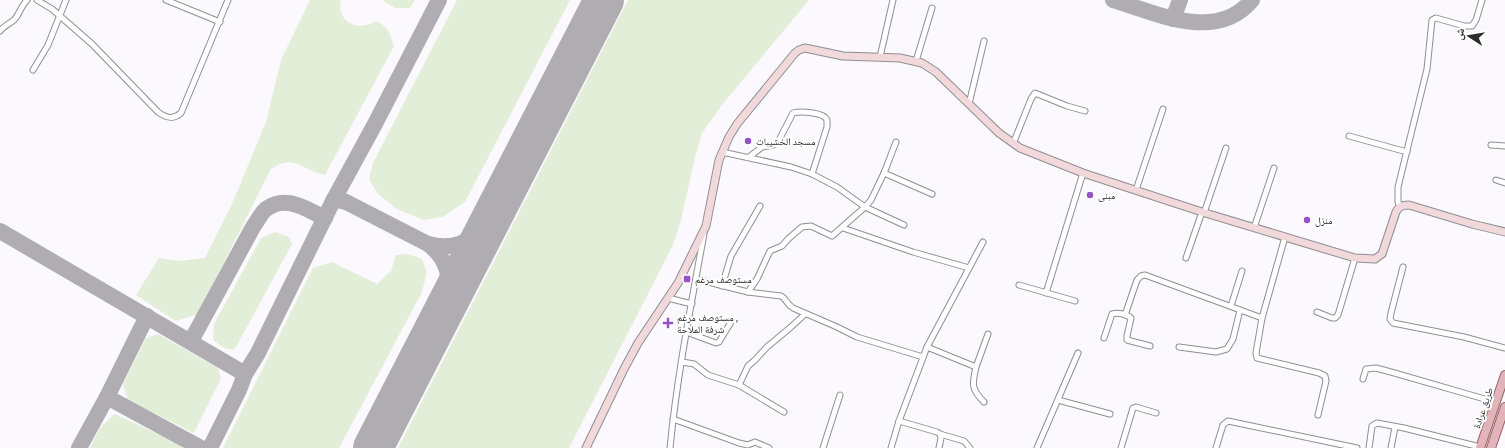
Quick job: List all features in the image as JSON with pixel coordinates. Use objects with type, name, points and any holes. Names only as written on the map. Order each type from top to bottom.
[{"type":"main road","points":[[586,448],[638,342],[678,283],[706,226],[715,176],[722,152],[737,124],[799,50],[808,48],[842,56],[900,58],[922,63],[936,72],[1013,144],[1036,156],[1082,173],[1203,213],[1356,258],[1375,259],[1382,254],[1396,212],[1400,207],[1409,206],[1505,232]]},
{"type":"main road","name":"طريق عرادة","points":[[1480,448],[1495,402],[1502,392],[1505,375]]},
{"type":"main road","points":[[1492,448],[1505,407]]},
{"type":"street","points":[[0,31],[3,26],[14,20],[27,0]]},
{"type":"street","points":[[37,0],[52,9],[92,44],[158,112],[165,117],[171,118],[176,117],[181,113],[228,0]]},
{"type":"street","points":[[34,70],[48,46],[66,0]]},
{"type":"street","points":[[166,0],[220,22]]},
{"type":"street","points":[[880,58],[893,0]]},
{"type":"street","points":[[1400,207],[1398,202],[1398,187],[1427,69],[1432,20],[1436,18],[1464,26],[1472,26],[1476,20],[1482,0]]},
{"type":"street","points":[[916,61],[932,8]]},
{"type":"street","points":[[969,104],[984,41]]},
{"type":"street","points":[[1013,144],[1031,99],[1035,93],[1066,106],[1085,111]]},
{"type":"street","points":[[1136,190],[1163,109]]},
{"type":"street","points":[[749,157],[762,147],[773,145],[778,142],[793,113],[800,111],[820,115],[827,120],[812,174]]},
{"type":"street","points":[[1349,136],[1407,152]]},
{"type":"street","points":[[748,292],[757,279],[770,251],[782,246],[802,227],[811,226],[832,236],[843,228],[865,207],[876,190],[896,142]]},
{"type":"street","points":[[1491,145],[1505,146]]},
{"type":"street","points":[[1186,258],[1226,148]]},
{"type":"street","points":[[722,152],[791,167],[812,174],[837,186],[865,207],[904,225]]},
{"type":"street","points":[[1254,228],[1274,168]]},
{"type":"street","points":[[884,173],[932,194]]},
{"type":"street","points":[[1046,293],[1082,173]]},
{"type":"street","points":[[1496,180],[1505,183]]},
{"type":"street","points":[[722,286],[731,256],[760,206]]},
{"type":"street","points":[[670,448],[686,332],[706,226]]},
{"type":"street","points":[[843,228],[913,252],[969,268]]},
{"type":"street","points":[[1285,237],[1262,318],[1256,353],[1257,358],[1319,373],[1325,376],[1326,381],[1318,415]]},
{"type":"street","points":[[891,448],[899,421],[927,347],[983,242]]},
{"type":"street","points":[[1317,312],[1332,318],[1335,318],[1338,315],[1356,258]]},
{"type":"street","points":[[1403,268],[1391,313],[1391,321],[1393,323],[1464,337],[1505,348]]},
{"type":"street","points":[[1231,306],[1242,271]]},
{"type":"street","points":[[1125,315],[1137,280],[1141,276],[1146,275],[1262,318]]},
{"type":"street","points":[[696,279],[748,292],[783,296],[788,305],[857,337],[923,357]]},
{"type":"street","points":[[1019,285],[1075,301]]},
{"type":"street","points":[[668,298],[692,304]]},
{"type":"street","points":[[1179,347],[1216,352],[1227,349],[1233,339],[1240,310]]},
{"type":"street","points":[[1104,338],[1112,314],[1114,313],[1131,318],[1127,340],[1150,346]]},
{"type":"street","points":[[739,385],[748,366],[767,347],[805,314]]},
{"type":"street","points":[[686,332],[716,343],[719,342],[731,322]]},
{"type":"street","points":[[984,402],[977,395],[973,383],[976,367],[988,334]]},
{"type":"street","points":[[927,347],[976,367]]},
{"type":"street","points":[[1036,448],[1078,353]]},
{"type":"street","points":[[682,362],[694,364],[708,375],[739,385],[784,412]]},
{"type":"street","points":[[1363,379],[1366,369],[1376,368],[1495,402]]},
{"type":"street","points":[[824,448],[840,395]]},
{"type":"street","points":[[1058,400],[1110,414]]},
{"type":"street","points":[[1121,448],[1133,408],[1136,407],[1156,413]]},
{"type":"street","points":[[673,419],[739,443],[748,445],[755,442],[769,448]]},
{"type":"street","points":[[899,421],[964,441],[970,448]]},
{"type":"street","points":[[1216,448],[1222,425],[1228,421],[1357,448]]},
{"type":"street","points":[[1369,448],[1371,430],[1373,425],[1376,423],[1480,448]]},
{"type":"street","points":[[1391,448],[1395,427]]},
{"type":"street","points":[[939,448],[941,438],[940,434]]},
{"type":"green space","points":[[310,0],[341,0],[340,8],[345,20],[356,25],[363,26],[376,21],[380,23],[388,31],[394,46],[325,175],[298,164],[287,162],[271,169],[198,314],[176,321],[136,295],[159,258],[179,261],[205,258],[232,204],[266,122],[281,60]]},
{"type":"green space","points":[[382,0],[415,0],[410,8],[395,8]]},
{"type":"green space","points":[[457,0],[570,0],[465,202],[442,217],[424,220],[397,209],[378,194],[369,179],[373,163]]},
{"type":"green space","points":[[628,0],[809,0],[722,105],[702,133],[681,220],[673,245],[569,448],[398,448]]},
{"type":"green space","points":[[275,232],[289,237],[292,244],[235,349],[223,347],[213,339],[214,324],[261,238]]},
{"type":"green space","points":[[408,254],[422,259],[427,272],[422,292],[339,448],[223,448],[313,268],[332,262],[377,284],[391,271],[396,255]]},
{"type":"green space","points":[[158,334],[218,368],[221,378],[194,433],[128,400],[123,384],[146,338]]},
{"type":"green space","points":[[114,414],[180,444],[182,448],[90,448],[100,428]]},
{"type":"taxiway","points":[[210,448],[239,390],[245,374],[258,353],[333,201],[439,0]]},
{"type":"taxiway","points":[[1113,0],[1167,17],[1186,21],[1204,22],[1222,20],[1238,13],[1252,0]]},
{"type":"taxiway","points":[[1173,19],[1180,0]]},
{"type":"taxiway","points":[[333,201],[339,200],[346,202],[428,244],[438,246],[461,243],[474,236],[488,224]]},
{"type":"taxiway","points":[[191,341],[253,227],[266,209],[281,203],[296,204],[325,218]]},
{"type":"taxiway","points":[[0,231],[245,374]]},
{"type":"taxiway","points":[[428,244],[440,256],[447,270],[449,285],[447,303]]},
{"type":"taxiway","points":[[79,448],[107,397],[147,316]]},
{"type":"taxiway","points":[[107,397],[201,448]]},
{"type":"runway","points":[[373,448],[604,0]]},
{"type":"place","name":"مسجد الخشيبات","points":[[748,141]]},
{"type":"place","name":"مبنى","points":[[1090,195]]},
{"type":"place","name":"منزل","points":[[1307,220]]},
{"type":"place","name":"مستوصف مرغم","points":[[687,279]]},
{"type":"place","name":"مستوصف مرغم , شرفة الملاحة","points":[[668,323]]}]
